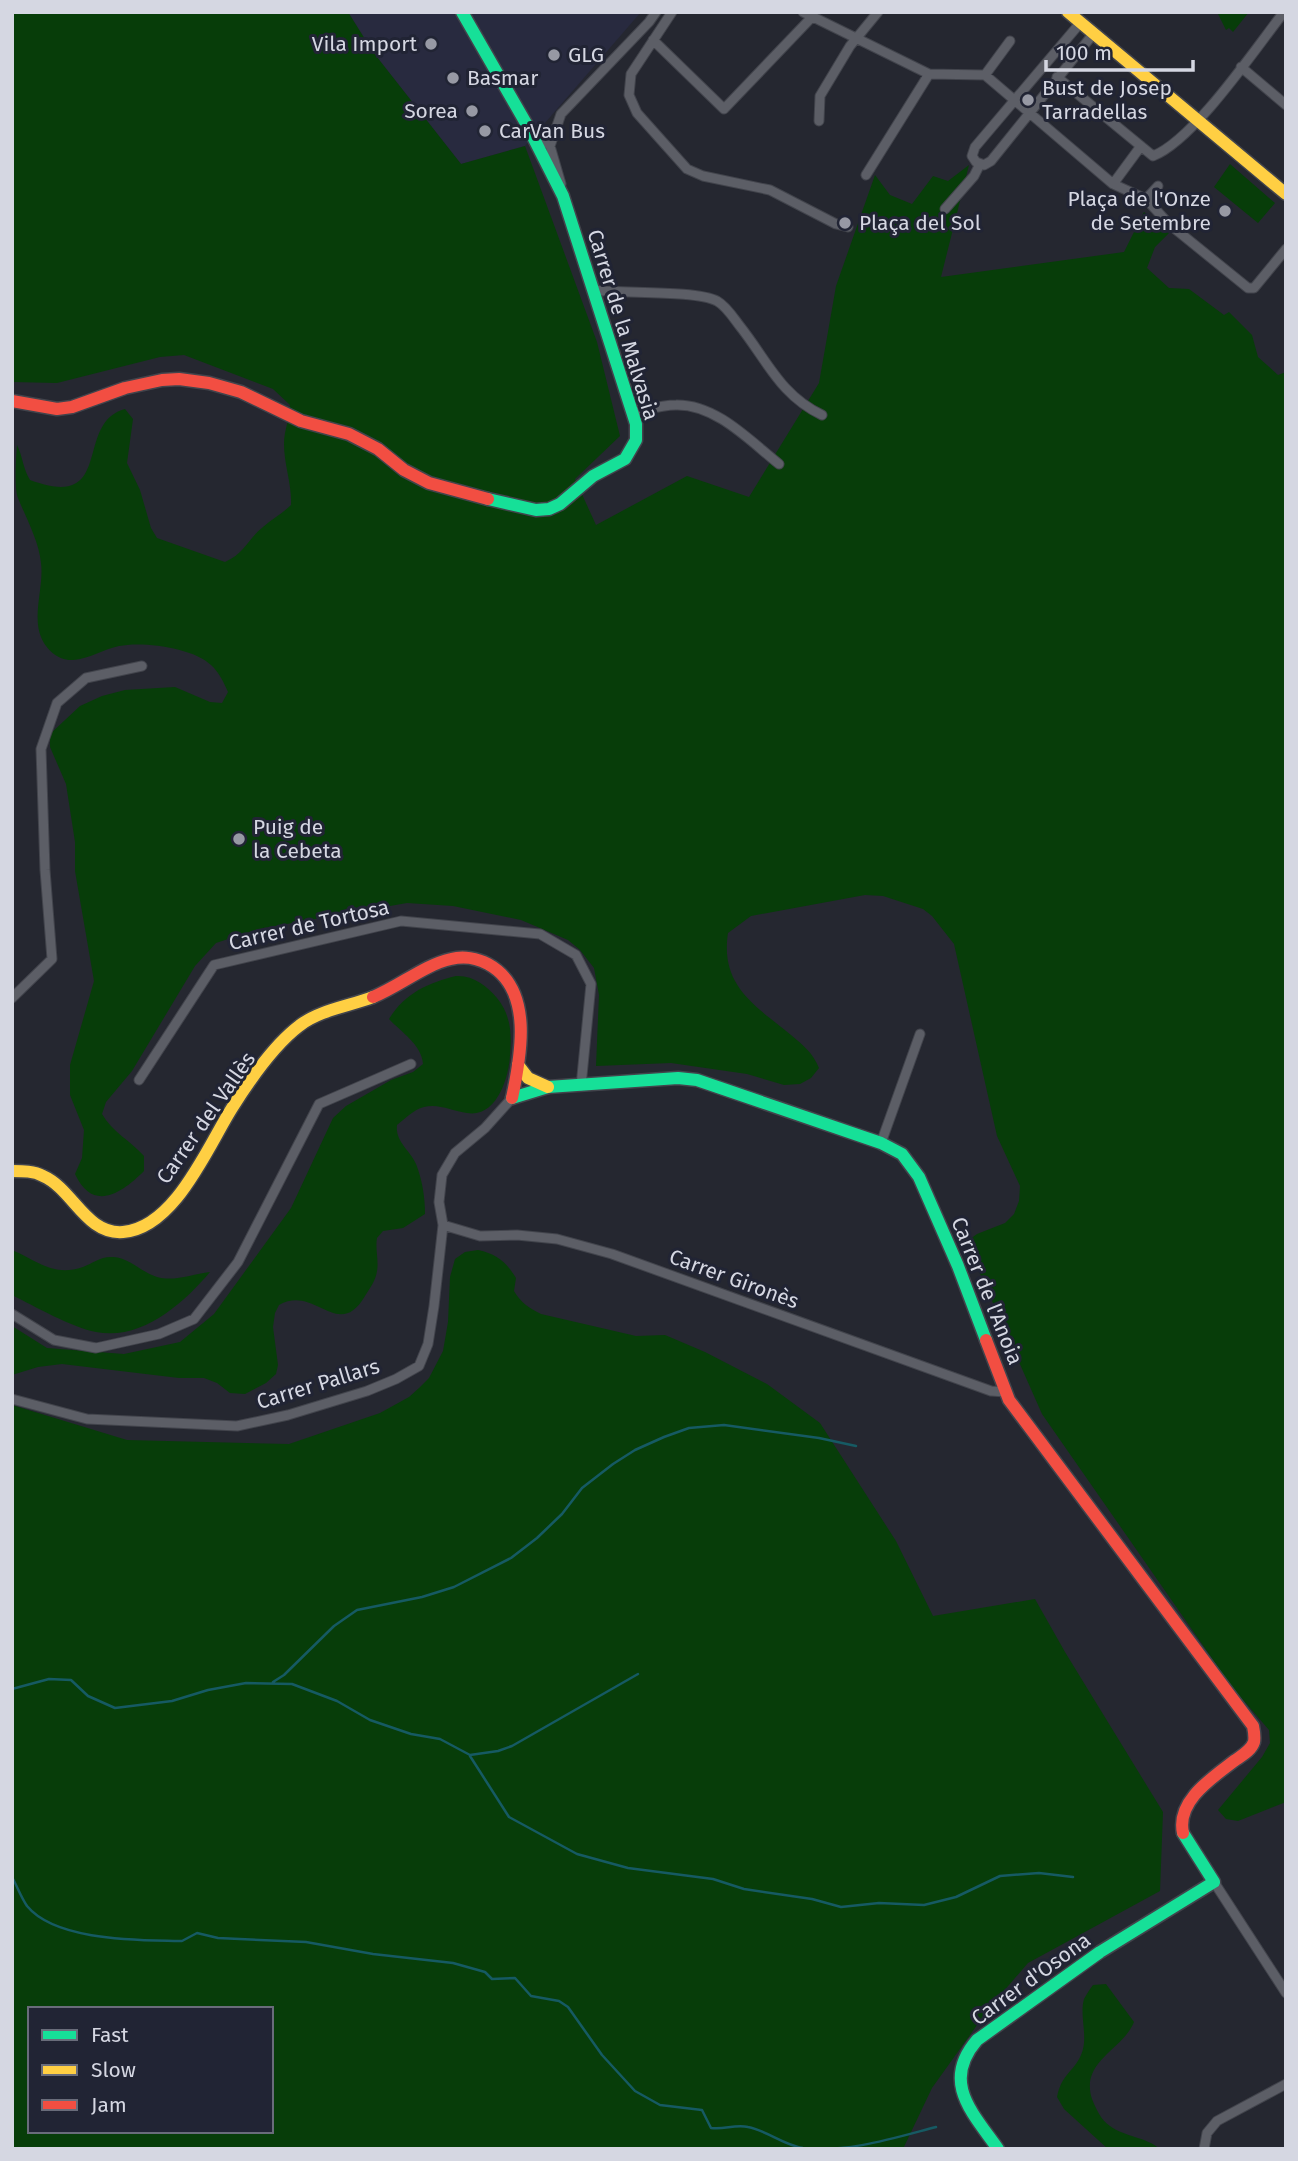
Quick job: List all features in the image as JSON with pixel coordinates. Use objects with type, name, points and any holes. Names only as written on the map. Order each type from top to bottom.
[{"type":"street","points":[[462,12],[527,125],[563,196]]},
{"type":"street","points":[[527,125],[550,146],[561,114],[656,12]]},
{"type":"street","points":[[672,12],[631,74],[629,95],[637,113],[681,164],[703,176],[770,190],[836,224],[848,227]]},
{"type":"street","points":[[819,121],[820,96],[856,39],[878,12]]},
{"type":"street","points":[[1068,12],[1286,194]]},
{"type":"street","points":[[1057,77],[1153,156],[1164,152],[1198,121],[1284,12]]},
{"type":"street","points":[[653,40],[724,109],[806,14],[929,74],[985,75],[1113,184],[1146,200],[1169,223],[1248,288],[1254,288],[1286,249]]},
{"type":"street","points":[[1081,22],[973,150],[972,156],[980,164],[991,161],[1094,33]]},
{"type":"street","points":[[985,75],[1010,41]]},
{"type":"street","points":[[1241,67],[1286,105]]},
{"type":"street","points":[[866,175],[929,74]]},
{"type":"street","name":"Carrer de la Malvasia","points":[[12,401],[65,408],[143,383],[194,380],[241,392],[302,421],[349,434],[371,445],[404,470],[429,483],[516,506],[542,510],[560,504],[593,477],[625,459],[636,440],[637,431],[563,196],[550,146]]},
{"type":"street","points":[[1113,184],[1141,146]]},
{"type":"street","points":[[945,209],[974,176],[980,164]]},
{"type":"street","points":[[1146,200],[1158,186]]},
{"type":"street","points":[[593,290],[697,297],[720,303],[744,331],[783,387],[800,403],[822,415]]},
{"type":"street","points":[[633,413],[676,405],[705,411],[730,425],[779,464]]},
{"type":"street","points":[[12,998],[52,959],[45,870],[41,749],[57,703],[86,678],[142,666]]},
{"type":"street","name":"Carrer de Tortosa","points":[[139,1080],[214,965],[401,921],[540,934],[576,956],[592,984],[581,1086]]},
{"type":"street","name":"Carrer del Vallès","points":[[12,1171],[29,1171],[47,1177],[82,1213],[103,1228],[123,1232],[141,1228],[185,1187],[237,1100],[296,1028],[310,1019],[383,993],[435,965],[456,958],[493,966],[517,993],[520,1004],[518,1065],[512,1098]]},
{"type":"street","points":[[881,1143],[920,1034]]},
{"type":"street","points":[[12,1314],[54,1340],[96,1348],[159,1334],[194,1319],[238,1262],[319,1104],[411,1064]]},
{"type":"street","points":[[518,1065],[528,1077],[548,1087]]},
{"type":"street","name":"Carrer de l'Anoia","points":[[512,1098],[548,1087],[678,1078],[697,1080],[881,1143],[902,1154],[919,1177],[958,1266],[1014,1408],[1250,1720],[1256,1737],[1250,1749],[1194,1794],[1183,1812],[1181,1824],[1184,1835],[1214,1882]]},
{"type":"street","name":"Carrer Pallars","points":[[12,1399],[88,1419],[237,1426],[288,1415],[377,1387],[419,1366],[428,1344],[443,1225],[439,1202],[442,1175],[455,1153],[485,1128],[512,1098]]},
{"type":"street","name":"Carrer Gironès","points":[[443,1225],[480,1236],[517,1235],[557,1239],[612,1254],[990,1391],[1006,1392]]},
{"type":"street","points":[[1214,1882],[1286,1993]]},
{"type":"street","name":"Carrer d'Osona","points":[[998,2149],[970,2109],[962,2091],[960,2066],[967,2050],[977,2040],[1100,1952],[1214,1882]]},
{"type":"street","points":[[1204,2149],[1207,2133],[1217,2121],[1286,2084]]},
{"type":"shaded area","points":[[348,12],[641,12],[525,146],[461,164],[373,52]]},
{"type":"green space","points":[[12,12],[348,12],[373,52],[461,164],[525,146],[597,342],[620,436],[575,479],[596,525],[687,476],[749,497],[819,383],[836,286],[875,175],[890,195],[912,204],[933,176],[948,181],[969,165],[941,277],[1124,252],[1144,212],[1169,233],[1155,247],[1147,268],[1169,288],[1189,289],[1224,315],[1229,312],[1252,335],[1258,357],[1278,375],[1286,372],[1286,1802],[1238,1821],[1226,1819],[1218,1810],[1262,1757],[1270,1743],[1269,1730],[1232,1687],[1042,1414],[966,1242],[977,1234],[1005,1223],[1014,1214],[1019,1201],[1020,1186],[997,1136],[954,944],[923,909],[883,896],[865,895],[751,916],[728,933],[729,967],[743,992],[764,1014],[804,1046],[819,1068],[811,1078],[800,1084],[784,1085],[747,1074],[671,1063],[596,1066],[599,995],[594,968],[568,940],[521,920],[453,906],[407,903],[258,929],[216,943],[195,966],[132,1071],[106,1102],[102,1114],[111,1126],[144,1156],[144,1171],[117,1192],[108,1195],[90,1193],[82,1186],[75,1174],[82,1158],[84,1130],[70,1095],[70,1065],[94,981],[75,871],[75,842],[66,784],[50,747],[50,734],[80,706],[125,690],[175,687],[210,702],[222,703],[228,692],[211,665],[181,650],[154,645],[129,645],[113,647],[85,658],[68,660],[58,657],[46,646],[41,637],[38,620],[40,555],[17,494],[17,445],[30,480],[57,487],[74,484],[84,475],[100,430],[110,417],[125,409],[133,419],[127,463],[157,538],[225,562],[237,555],[258,532],[291,505],[284,444],[290,405],[273,389],[184,355],[160,357],[57,383],[12,382]]},
{"type":"green space","points":[[1217,12],[1249,12],[1233,32],[1229,28],[1226,30]]},
{"type":"green space","points":[[1230,164],[1275,203],[1258,223],[1214,187]]},
{"type":"green space","points":[[456,976],[474,979],[484,986],[497,998],[505,1011],[511,1040],[504,1084],[494,1103],[477,1113],[429,1106],[416,1110],[397,1125],[398,1136],[418,1170],[423,1188],[425,1214],[403,1228],[383,1231],[377,1238],[375,1278],[355,1309],[345,1314],[335,1314],[304,1301],[292,1300],[279,1305],[273,1327],[278,1365],[276,1374],[266,1383],[245,1394],[230,1393],[217,1383],[204,1378],[179,1378],[62,1364],[38,1367],[12,1375],[12,1326],[47,1348],[124,1354],[180,1342],[214,1314],[291,1208],[333,1118],[346,1106],[391,1080],[413,1072],[423,1064],[415,1045],[389,1019],[395,1010],[418,990]]},
{"type":"green space","points":[[12,1250],[46,1266],[63,1270],[72,1270],[113,1257],[163,1278],[210,1272],[174,1307],[145,1325],[129,1331],[96,1332],[65,1321],[12,1295]]},
{"type":"green space","points":[[478,1250],[491,1254],[509,1267],[516,1278],[514,1291],[517,1295],[526,1305],[541,1314],[636,1336],[665,1335],[767,1384],[820,1423],[896,1541],[933,1616],[1035,1599],[1163,1812],[1160,1891],[1028,1963],[990,2007],[932,2088],[903,2149],[12,2149],[12,1405],[127,1440],[289,1444],[380,1413],[409,1397],[429,1378],[443,1351],[448,1322],[450,1277],[455,1259],[465,1252]]},
{"type":"green space","points":[[1106,1984],[1134,2022],[1092,2075],[1092,2099],[1101,2117],[1110,2126],[1160,2149],[1108,2149],[1064,2109],[1057,2097],[1062,2083],[1078,2061],[1083,2048],[1084,1999],[1093,1985]]},
{"type":"waterway","points":[[273,1682],[284,1675],[334,1626],[357,1610],[422,1597],[454,1587],[511,1558],[562,1514],[582,1488],[635,1450],[664,1437],[689,1428],[724,1425],[856,1446]]},
{"type":"waterway","points":[[12,1689],[49,1679],[71,1680],[88,1696],[115,1708],[172,1701],[208,1690],[246,1683],[292,1684],[337,1701],[370,1720],[411,1734],[440,1739],[470,1755],[512,1746],[638,1674]]},
{"type":"waterway","points":[[470,1756],[509,1817],[577,1854],[628,1868],[713,1879],[744,1889],[812,1899],[841,1907],[879,1903],[924,1905],[956,1897],[1000,1876],[1039,1873],[1073,1877]]},
{"type":"waterway","points":[[12,1877],[27,1906],[56,1926],[75,1932],[138,1940],[182,1941],[197,1933],[218,1938],[306,1942],[373,1954],[453,1963],[485,1972],[492,1979],[515,1978],[531,1996],[559,2001],[568,2007],[602,2055],[635,2091],[660,2105],[702,2110],[711,2128],[748,2127],[796,2146],[820,2149],[871,2143],[936,2127]]},
{"type":"traffic: fast","points":[[462,12],[527,125],[563,196],[636,424],[636,440],[625,459],[593,476],[560,504],[549,509],[536,510],[488,499]]},
{"type":"traffic: fast","points":[[512,1098],[548,1087],[678,1078],[697,1080],[881,1143],[902,1154],[919,1177],[958,1266],[986,1340]]},
{"type":"traffic: fast","points":[[998,2149],[964,2096],[961,2070],[967,2055],[977,2040],[1100,1952],[1214,1882],[1183,1833]]},
{"type":"traffic: slow","points":[[1068,12],[1286,194]]},
{"type":"traffic: slow","points":[[12,1171],[36,1173],[54,1182],[89,1219],[110,1231],[123,1232],[142,1227],[159,1216],[188,1183],[239,1098],[280,1043],[299,1026],[316,1016],[373,997]]},
{"type":"traffic: slow","points":[[518,1065],[528,1078],[548,1087]]},
{"type":"traffic: jam","points":[[12,401],[57,409],[72,407],[125,388],[162,380],[209,383],[241,392],[301,421],[349,434],[378,449],[404,470],[429,483],[488,499]]},
{"type":"traffic: jam","points":[[373,997],[431,966],[451,959],[470,958],[488,964],[503,975],[518,1006],[521,1025],[519,1063],[512,1098]]},
{"type":"traffic: jam","points":[[986,1340],[1009,1400],[1253,1726],[1254,1740],[1251,1748],[1206,1783],[1190,1801],[1182,1821],[1183,1833]]},
{"type":"place","name":"Vila Import","points":[[431,44]]},
{"type":"place","name":"GLG","points":[[554,55]]},
{"type":"place","name":"Basmar","points":[[453,78]]},
{"type":"place","name":"Bust de Josep Tarradellas","points":[[1028,100]]},
{"type":"place","name":"Sorea","points":[[472,111]]},
{"type":"place","name":"CarVan Bus","points":[[485,131]]},
{"type":"place","name":"Plaça de l'Onze de Setembre","points":[[1225,211]]},
{"type":"place","name":"Plaça del Sol","points":[[845,223]]},
{"type":"place","name":"Puig de la Cebeta","points":[[239,839]]}]
